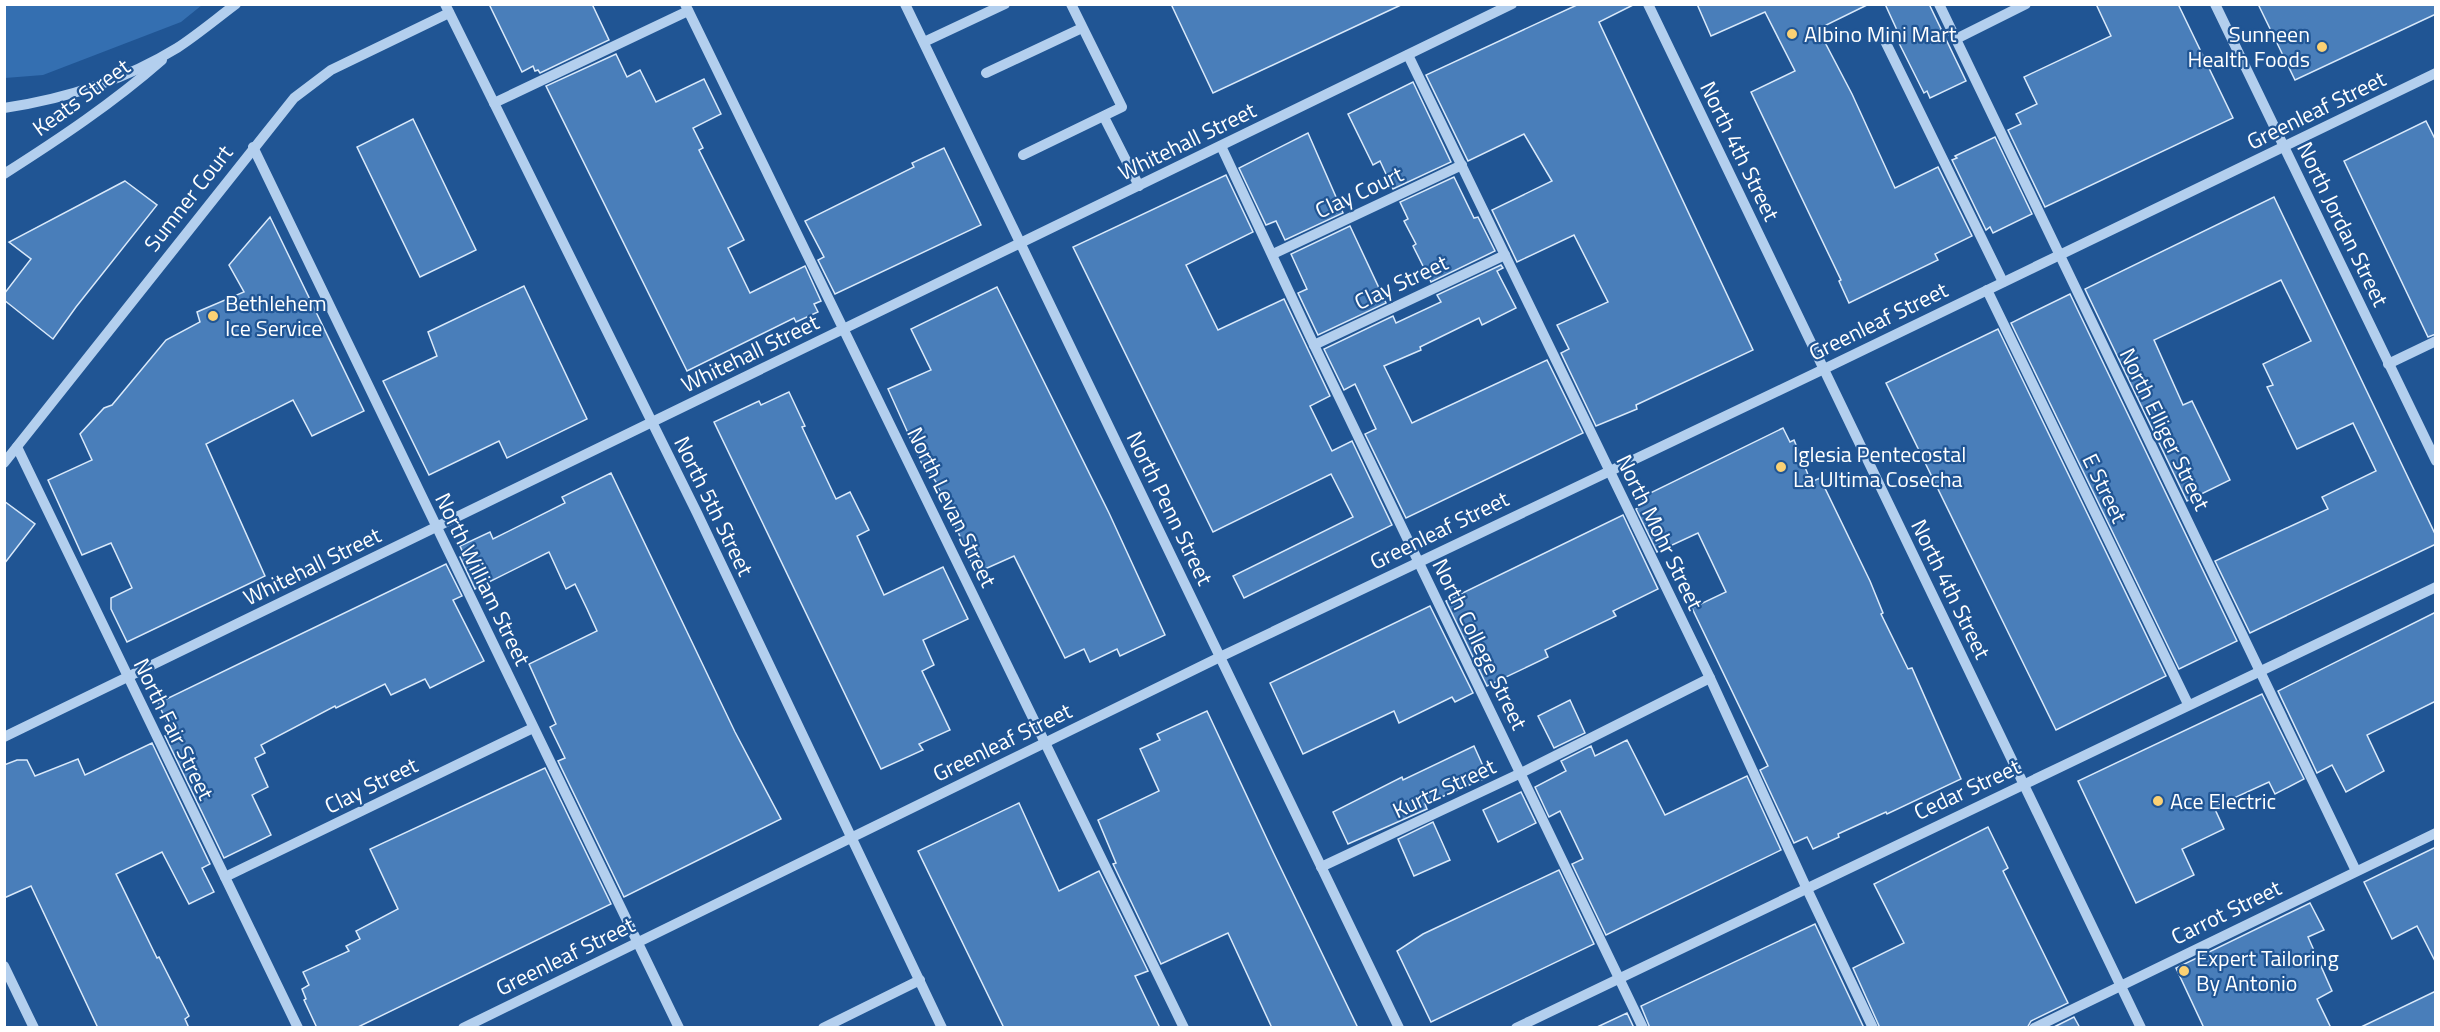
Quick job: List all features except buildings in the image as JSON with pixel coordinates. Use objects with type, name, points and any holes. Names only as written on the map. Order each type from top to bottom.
[{"type":"street","points":[[4,108],[83,90],[129,73],[177,48],[236,4]]},
{"type":"street","name":"North Penn Street","points":[[905,4],[1400,1028]]},
{"type":"street","points":[[924,42],[1005,4]]},
{"type":"street","points":[[1023,155],[1122,107],[1071,4]]},
{"type":"street","name":"Whitehall Street","points":[[4,737],[1512,4]]},
{"type":"street","name":"North 4th Street","points":[[1648,4],[2141,1028]]},
{"type":"street","name":"North Elliger Street","points":[[1939,4],[2356,871]]},
{"type":"street","points":[[1956,39],[2026,4]]},
{"type":"street","name":"North Jordan Street","points":[[2216,4],[2436,461]]},
{"type":"street","points":[[494,103],[686,8]]},
{"type":"street","name":"North Levan Street","points":[[686,8],[1184,1028]]},
{"type":"street","name":"North 5th Street","points":[[447,9],[652,422],[942,1028]]},
{"type":"street","name":"Sumner Court","points":[[4,463],[294,98],[331,70],[447,9]]},
{"type":"street","points":[[986,73],[1082,28]]},
{"type":"street","points":[[1883,37],[2003,282]]},
{"type":"street","name":"Keats Street","points":[[4,174],[54,143],[130,88],[177,48]]},
{"type":"street","name":"North Mohr Street","points":[[1408,55],[1710,678],[1873,1028]]},
{"type":"street","name":"Greenleaf Street","points":[[463,1028],[1220,657],[1824,369],[2436,73]]},
{"type":"street","points":[[1104,117],[1138,186]]},
{"type":"street","name":"North College Street","points":[[1221,146],[1314,345],[1643,1028]]},
{"type":"street","name":"North William Street","points":[[253,147],[679,1028]]},
{"type":"street","name":"Clay Court","points":[[1273,254],[1462,165]]},
{"type":"street","name":"Clay Street","points":[[1314,345],[1505,255]]},
{"type":"street","name":"E Street","points":[[1987,290],[2188,704]]},
{"type":"street","points":[[2388,364],[2436,341]]},
{"type":"street","name":"North Fair Street","points":[[16,447],[298,1028]]},
{"type":"street","name":"Cedar Street","points":[[1516,1028],[1619,976],[2436,587]]},
{"type":"street","name":"Kurtz Street","points":[[1322,867],[1521,773],[1710,678]]},
{"type":"street","name":"Clay Street","points":[[225,878],[533,728]]},
{"type":"street","name":"Carrot Street","points":[[2034,1028],[2436,833]]},
{"type":"street","points":[[4,966],[34,1028]]},
{"type":"street","points":[[823,1028],[920,980]]},
{"type":"shaded area","points":[[5,4],[202,5],[181,22],[43,75],[5,78]]},
{"type":"place","name":"Albino Mini Mart","points":[[1792,34]]},
{"type":"place","name":"Sunneen Health Foods","points":[[2322,47]]},
{"type":"place","name":"Bethlehem Ice Service","points":[[213,316]]},
{"type":"place","name":"Iglesia Pentecostal La Ultima Cosecha","points":[[1781,467]]},
{"type":"place","name":"Ace Electric","points":[[2158,801]]},
{"type":"place","name":"Expert Tailoring By Antonio","points":[[2184,971]]}]
